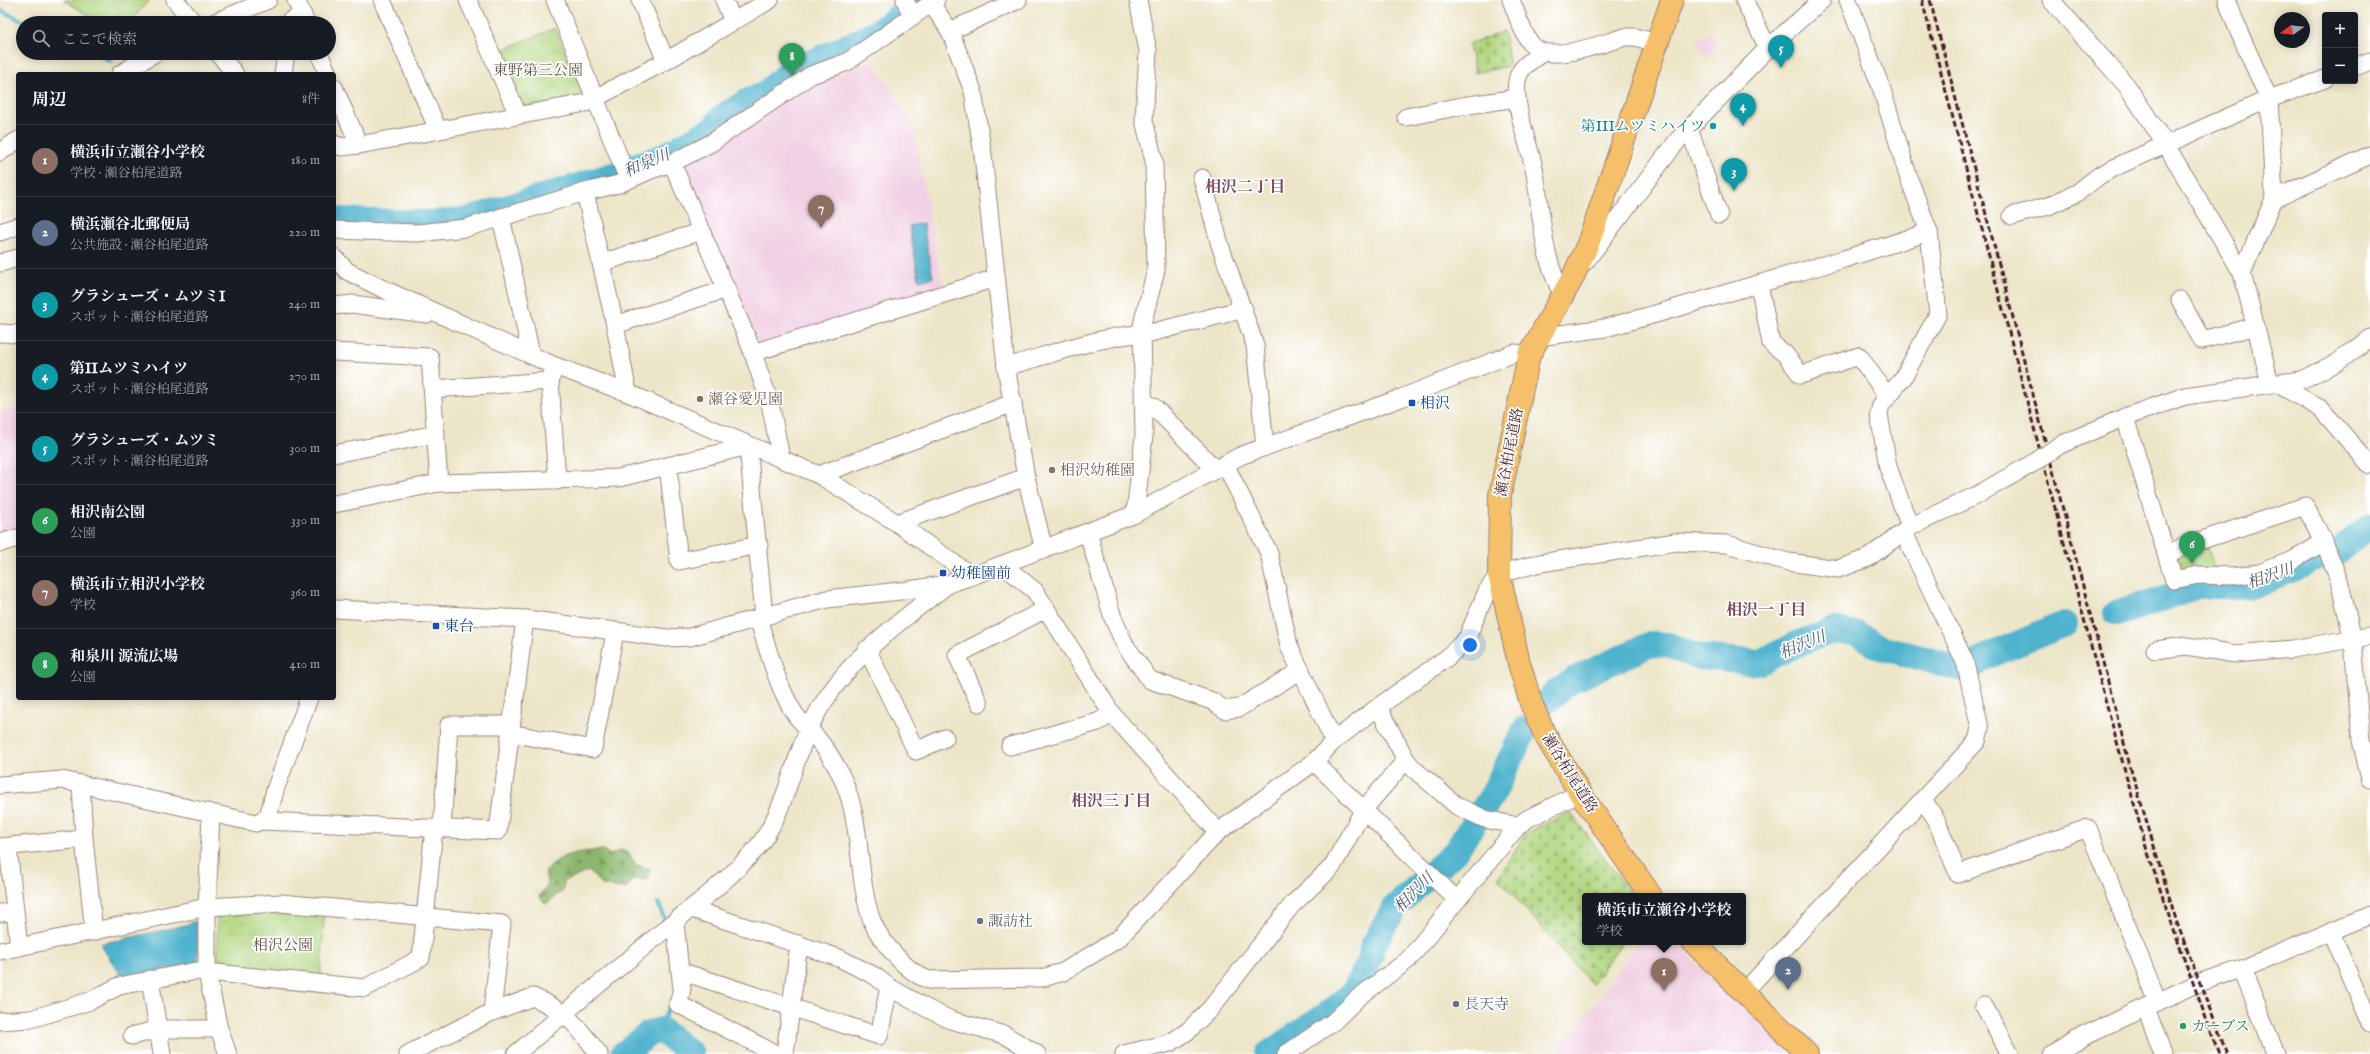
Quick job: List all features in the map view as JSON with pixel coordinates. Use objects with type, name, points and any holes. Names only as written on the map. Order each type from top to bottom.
[{"type":"main road","name":"瀬谷柏尾道路","points":[[1650,893],[1580,793],[1545,735],[1531,703],[1517,655],[1499,574],[1500,495],[1534,346],[1568,287],[1588,244],[1672,0]]},
{"type":"main road","points":[[1696,945],[1807,1054]]},
{"type":"street","points":[[175,0],[188,16]]},
{"type":"street","points":[[230,16],[268,0]]},
{"type":"street","points":[[382,0],[438,130]]},
{"type":"street","points":[[468,0],[518,115]]},
{"type":"street","points":[[555,0],[597,98],[626,174]]},
{"type":"street","points":[[640,0],[666,61]]},
{"type":"street","points":[[724,0],[733,21]]},
{"type":"street","points":[[336,144],[342,146],[359,145],[586,103],[666,61],[770,0]]},
{"type":"street","points":[[950,31],[1018,0]]},
{"type":"street","points":[[1135,514],[1144,436],[1142,333],[1156,270],[1154,161],[1144,120],[1148,51],[1138,0]]},
{"type":"street","points":[[1511,0],[1532,45],[1542,52],[1563,53],[1625,37],[1635,37],[1658,43]]},
{"type":"street","points":[[1744,0],[1768,48]]},
{"type":"street","points":[[1542,52],[1520,70],[1517,82],[1517,98],[1534,168],[1544,237],[1554,279],[1568,287],[1678,140],[1768,48],[1822,0]]},
{"type":"street","points":[[1744,992],[1977,741],[1980,728],[1966,668],[1907,530],[1883,445],[1879,414],[1881,405],[1903,378],[1938,314],[1929,232],[1909,179],[1882,90],[1848,0]]},
{"type":"street","points":[[2051,0],[2127,86],[2166,145],[2242,273],[2273,383],[2321,409],[2370,463]]},
{"type":"street","points":[[2227,0],[2239,32],[2269,99],[2274,199],[2242,273]]},
{"type":"street","points":[[336,230],[417,233],[466,228],[585,192],[619,184],[626,174],[672,163],[711,143],[811,75],[847,62],[908,8],[934,2],[950,31],[972,90],[983,155],[1006,367],[1026,477],[1044,550]]},
{"type":"street","points":[[123,72],[143,60]]},
{"type":"street","points":[[224,60],[233,72]]},
{"type":"street","points":[[283,72],[285,60]]},
{"type":"street","points":[[322,60],[327,72]]},
{"type":"street","points":[[2358,66],[2370,61]]},
{"type":"street","points":[[2012,216],[2048,206],[2077,193],[2100,175],[2269,99],[2322,80]]},
{"type":"street","points":[[336,92],[359,145]]},
{"type":"street","points":[[1406,117],[1462,106],[1517,98]]},
{"type":"street","points":[[1689,128],[1719,215]]},
{"type":"street","points":[[0,152],[16,141]]},
{"type":"street","points":[[2274,199],[2370,155]]},
{"type":"street","points":[[672,163],[727,290],[752,353],[770,403],[781,458]]},
{"type":"street","points":[[1202,178],[1220,245],[1256,345],[1265,447]]},
{"type":"street","points":[[585,192],[615,325],[628,393]]},
{"type":"street","points":[[501,217],[531,354]]},
{"type":"street","points":[[0,232],[16,227]]},
{"type":"street","points":[[601,263],[702,231]]},
{"type":"street","points":[[336,610],[525,619],[667,638],[690,637],[827,599],[948,584],[1044,550],[1135,514],[1220,466],[1265,447],[1401,398],[1514,353],[1534,346],[1605,328],[1844,259],[1929,232]]},
{"type":"street","points":[[0,263],[16,259]]},
{"type":"street","points":[[336,259],[347,271],[531,354],[553,373],[557,481]]},
{"type":"street","points":[[752,353],[996,278]]},
{"type":"street","points":[[1758,284],[1771,343],[1785,354],[1801,375],[1850,357],[1860,356],[1888,396]]},
{"type":"street","points":[[615,325],[727,290]]},
{"type":"street","points":[[2180,300],[2202,340],[2256,326]]},
{"type":"street","points":[[336,306],[352,304],[447,316]]},
{"type":"street","points":[[1006,367],[1110,338],[1142,333],[1244,309]]},
{"type":"street","points":[[0,333],[16,334]]},
{"type":"street","points":[[748,446],[759,545],[761,617],[781,690],[793,712],[816,737],[832,761],[849,795],[858,829],[865,889],[872,921],[897,958],[918,976],[929,980],[1042,978],[1063,972],[1118,939],[1218,832],[1314,762],[1334,741],[1378,707],[1448,657],[1467,638],[1487,591],[1499,574],[1540,563],[1676,542],[1727,544],[1788,562],[1838,569],[1868,558],[1907,530],[1977,495],[2060,446],[2125,417],[2185,396],[2301,380],[2338,362],[2370,338]]},
{"type":"street","points":[[336,352],[430,357],[440,483]]},
{"type":"street","points":[[433,389],[553,373],[628,393],[748,446],[781,458],[819,475],[897,523],[972,576]]},
{"type":"street","points":[[1143,401],[1154,407],[1220,466],[1269,553],[1289,646],[1334,741]]},
{"type":"street","points":[[819,475],[1013,403]]},
{"type":"street","points":[[2125,417],[2174,580],[2198,575],[2230,576],[2260,573],[2294,559],[2327,549]]},
{"type":"street","points":[[336,454],[436,434]]},
{"type":"street","points":[[336,504],[440,483],[557,481],[619,478],[748,446]]},
{"type":"street","points":[[668,466],[679,561],[759,545]]},
{"type":"street","points":[[897,523],[1026,477]]},
{"type":"street","points":[[2166,554],[2196,542],[2305,506],[2327,549],[2339,580],[2353,640],[2362,740],[2370,779]]},
{"type":"street","points":[[1088,533],[1113,618],[1125,645],[1150,680],[1212,701],[1225,710],[1239,708],[1301,670]]},
{"type":"street","points":[[0,543],[16,539]]},
{"type":"street","points":[[1003,565],[1035,591],[1112,714],[1218,832]]},
{"type":"street","points":[[516,1054],[692,909],[755,850],[769,832],[809,730],[833,689],[868,649],[948,584]]},
{"type":"street","points":[[979,703],[957,655],[1046,609]]},
{"type":"street","points":[[262,821],[498,831],[525,619]]},
{"type":"street","points":[[0,1021],[31,1019],[90,1001],[119,986],[196,971],[365,988],[421,958],[450,725],[510,729],[592,749],[615,632]]},
{"type":"street","points":[[2155,650],[2186,646],[2236,654],[2353,640],[2370,636]]},
{"type":"street","points":[[868,649],[916,751],[945,738]]},
{"type":"street","points":[[0,785],[62,780],[256,823],[268,817],[275,790],[308,700]]},
{"type":"street","points":[[1378,707],[1406,760],[1415,770],[1457,806],[1480,817],[1518,826]]},
{"type":"street","points":[[1010,746],[1098,722],[1112,714]]},
{"type":"street","points":[[1124,1054],[1173,1049],[1188,1031],[1211,1008],[1292,905],[1332,868],[1364,810],[1406,760]]},
{"type":"street","points":[[1314,762],[1457,900]]},
{"type":"street","points":[[81,784],[84,839],[94,932]]},
{"type":"street","points":[[1286,1054],[1333,1022],[1359,997],[1408,960],[1518,826],[1527,819],[1580,793]]},
{"type":"street","points":[[1923,800],[1936,819],[1958,874],[2088,828],[2152,1005],[2163,1054]]},
{"type":"street","points":[[211,814],[207,907],[207,973],[219,1029],[228,1054]]},
{"type":"street","points":[[19,948],[7,912],[4,847],[84,839]]},
{"type":"street","points":[[0,951],[207,907],[281,903],[502,924],[492,1012]]},
{"type":"street","points":[[692,909],[840,958],[875,976],[889,987],[951,1020],[1005,1035],[1038,1054]]},
{"type":"street","points":[[2053,1054],[2084,1036],[2201,982],[2242,969],[2370,915]]},
{"type":"street","points":[[670,926],[680,971],[682,989],[678,1004],[776,1054]]},
{"type":"street","points":[[2331,932],[2370,1024]]},
{"type":"street","points":[[785,1054],[799,944]]},
{"type":"street","points":[[2242,969],[2276,1054]]},
{"type":"street","points":[[680,971],[880,1036],[889,987]]},
{"type":"street","points":[[150,979],[162,1054]]},
{"type":"street","points":[[408,1054],[492,1012],[533,997],[564,1013],[599,1054]]},
{"type":"street","points":[[1984,1006],[2010,1054]]},
{"type":"street","points":[[132,1036],[159,1029],[219,1029]]},
{"type":"shaded area","points":[[1711,32],[1716,41],[1712,43],[1716,50],[1706,56],[1697,40]]},
{"type":"shaded area","points":[[872,60],[913,126],[943,288],[759,344],[684,167],[684,161],[804,89]]},
{"type":"shaded area","points":[[16,409],[16,531],[0,535],[0,413]]},
{"type":"shaded area","points":[[1635,945],[1681,945],[1710,978],[1797,1054],[1564,1054],[1558,1048],[1595,1004]]},
{"type":"green space","points":[[64,0],[150,0],[135,16],[90,16]]},
{"type":"green space","name":"東野第三公園","points":[[555,28],[582,93],[579,98],[518,109],[497,52]]},
{"type":"green space","points":[[1504,31],[1510,66],[1475,73],[1469,44]]},
{"type":"green space","points":[[2206,543],[2216,572],[2176,577],[2169,557]]},
{"type":"green space","points":[[1570,812],[1631,893],[1582,893],[1582,945],[1620,945],[1592,985],[1498,878],[1525,834]]},
{"type":"green space","points":[[604,850],[610,855],[621,850],[628,853],[637,865],[650,869],[648,880],[633,879],[626,889],[602,885],[589,871],[564,880],[563,890],[546,904],[539,896],[548,884],[545,872],[557,860],[571,854]]},
{"type":"green space","name":"相沢公園","points":[[266,913],[324,917],[321,977],[218,970],[217,916]]},
{"type":"water","points":[[923,223],[933,278],[919,280],[909,226]]},
{"type":"water","points":[[194,921],[197,924],[198,964],[122,977],[100,944],[186,925]]},
{"type":"waterway","name":"和泉川","points":[[336,220],[437,223],[470,219],[617,174],[634,166],[666,155],[713,129],[722,117],[750,100],[764,95],[788,73],[851,45],[884,28],[919,0]]},
{"type":"waterway","points":[[0,10],[16,18]]},
{"type":"waterway","name":"相沢川","points":[[2116,613],[2164,599],[2197,586],[2249,586],[2278,576],[2313,559],[2338,551],[2370,526]]},
{"type":"waterway","name":"相沢川","points":[[1544,704],[1560,689],[1575,679],[1651,644],[1668,645],[1694,656],[1758,663],[1804,641],[1836,630],[1858,634],[1877,646],[1962,669],[1972,667],[1984,658],[2064,624]]},
{"type":"waterway","name":"相沢川","points":[[1268,1054],[1326,1015],[1353,993],[1366,969],[1374,944],[1396,906],[1455,852],[1493,794],[1525,729]]},
{"type":"waterway","points":[[658,903],[667,924]]},
{"type":"waterway","points":[[661,1030],[665,1015],[672,1002]]},
{"type":"waterway","name":"相沢川","points":[[623,1054],[650,1033],[661,1030],[691,1054]]},
{"type":"railway","points":[[1922,0],[2101,684],[2146,847],[2172,925],[2219,1054]]},
{"type":"railway","points":[[1930,0],[2130,766],[2177,923],[2227,1054]]},
{"type":"place","name":"グラシューズ・ムツミ","points":[[1781,68]]},
{"type":"place","name":"和泉川 源流広場","points":[[792,76]]},
{"type":"place","name":"第IIIムツミハイツ","points":[[1713,126]]},
{"type":"place","name":"第IIムツミハイツ","points":[[1743,126]]},
{"type":"place","name":"グラシューズ・ムツミI","points":[[1734,191]]},
{"type":"place","name":"横浜市立相沢小学校","points":[[821,228]]},
{"type":"place","name":"瀬谷愛児園","points":[[700,399]]},
{"type":"place","name":"相沢","points":[[1412,403]]},
{"type":"place","name":"相沢幼稚園","points":[[1052,470]]},
{"type":"place","name":"相沢南公園","points":[[2192,564]]},
{"type":"place","name":"幼稚園前","points":[[943,573]]},
{"type":"place","name":"東台","points":[[436,626]]},
{"type":"place","name":"諏訪社","points":[[980,921]]},
{"type":"place","name":"横浜瀬谷北郵便局","points":[[1788,990]]},
{"type":"place","name":"横浜市立瀬谷小学校","points":[[1664,991]]},
{"type":"place","name":"長天寺","points":[[1456,1004]]},
{"type":"place","name":"カーブス","points":[[2183,1026]]},
{"type":"district","name":"相沢二丁目","points":[[1245,186]]},
{"type":"district","name":"相沢一丁目","points":[[1766,609]]},
{"type":"district","name":"相沢三丁目","points":[[1111,800]]}]
